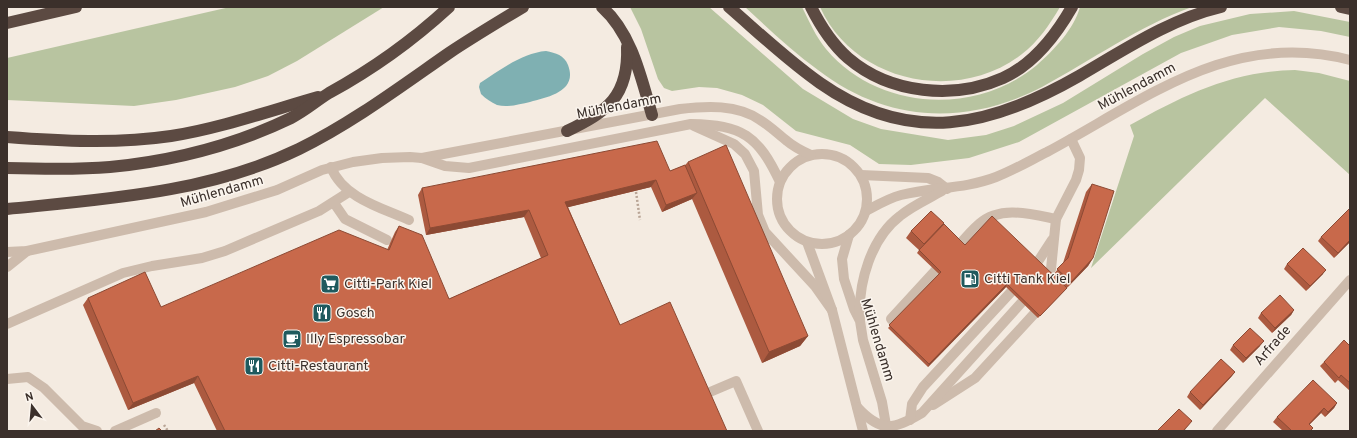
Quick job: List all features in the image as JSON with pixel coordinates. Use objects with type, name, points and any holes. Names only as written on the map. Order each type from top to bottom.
[{"type":"highway","points":[[7,23],[76,7]]},
{"type":"highway","points":[[7,168],[70,169],[110,167],[186,154],[227,143],[267,129],[292,117],[316,103],[327,94],[361,76],[419,34],[450,7]]},
{"type":"highway","points":[[7,209],[93,201],[163,191],[218,178],[272,160],[336,130],[374,106],[450,52],[523,7]]},
{"type":"highway","points":[[602,7],[621,29],[637,64],[652,115]]},
{"type":"highway","points":[[729,7],[796,65],[821,84],[874,112],[898,120],[923,123],[951,123],[981,119],[1024,104],[1052,92],[1148,37],[1186,19],[1220,7]]},
{"type":"highway","points":[[811,7],[820,25],[832,43],[848,58],[863,69],[880,78],[899,84],[925,90],[951,92],[980,87],[1004,78],[1025,64],[1051,40],[1072,7]]},
{"type":"highway","points":[[1341,7],[1350,9]]},
{"type":"highway","points":[[567,131],[592,119],[613,102],[622,87],[626,75],[627,42]]},
{"type":"highway","points":[[7,137],[93,141],[169,136],[224,124],[327,94]]},
{"type":"street","name":"Mühlendamm","points":[[866,211],[899,195],[973,184],[995,177],[1072,139],[1170,84],[1228,60],[1255,54],[1282,52],[1314,54],[1350,60]]},
{"type":"street","name":"Mühlendamm","points":[[7,252],[27,251],[206,212],[277,190],[332,167],[382,158],[422,158],[680,109],[708,107],[741,111],[760,119],[785,140],[811,155]]},
{"type":"street","points":[[652,115],[655,124],[661,130]]},
{"type":"street","points":[[691,124],[734,144],[745,154],[754,171],[758,215],[765,232],[815,286],[832,310]]},
{"type":"street","name":"Mühlendamm","points":[[422,158],[445,166],[469,168],[691,124],[723,126],[744,133],[759,146],[780,182]]},
{"type":"street","points":[[1048,274],[1056,219],[1076,180],[1079,170],[1080,158],[1072,139]]},
{"type":"street","name":"Mühlendamm","points":[[827,154],[839,157],[850,163],[861,175],[867,193],[866,211],[859,224],[849,235],[841,240],[825,244],[807,242],[792,233],[781,218],[776,200],[780,182],[792,165],[811,155],[827,154]]},
{"type":"street","points":[[332,167],[339,181],[349,192],[409,220]]},
{"type":"street","points":[[860,321],[859,308],[864,279],[871,256],[884,233],[901,215],[947,188],[928,178],[861,175]]},
{"type":"street","points":[[7,324],[123,273],[152,266],[202,258],[225,251],[334,203],[349,192]]},
{"type":"street","points":[[334,203],[345,218],[387,240]]},
{"type":"street","points":[[965,241],[988,217],[1003,213],[1023,212],[1056,219]]},
{"type":"street","name":"Mühlendamm","points":[[849,235],[842,254],[842,273],[860,321],[862,336],[882,402],[886,429]]},
{"type":"street","points":[[1036,263],[1054,238]]},
{"type":"street","points":[[807,242],[832,310],[863,431]]},
{"type":"street","name":"Mühlendamm","points":[[7,267],[27,251]]},
{"type":"street","points":[[894,322],[890,319],[905,307],[930,280],[936,270]]},
{"type":"street","name":"Arfrade","points":[[1217,431],[1350,280]]},
{"type":"street","points":[[910,420],[910,412],[916,399],[938,363],[1005,294]]},
{"type":"street","points":[[922,413],[968,360],[1022,302]]},
{"type":"street","points":[[858,407],[875,424],[886,429],[910,420],[975,378],[1034,314]]},
{"type":"street","points":[[7,379],[28,377],[44,388],[82,426],[97,431]]},
{"type":"street","points":[[703,395],[736,381],[758,431]]},
{"type":"street","points":[[115,431],[156,413]]},
{"type":"path","points":[[636,192],[640,220]]},
{"type":"green space","points":[[230,7],[384,7],[297,61],[268,76],[235,87],[176,100],[134,106],[7,100],[7,58]]},
{"type":"green space","points":[[630,7],[709,7],[803,89],[853,119],[881,129],[948,140],[986,135],[1014,126],[1063,103],[1143,54],[1174,37],[1200,26],[1250,14],[1294,11],[1350,22],[1350,37],[1321,31],[1279,27],[1232,35],[1181,53],[1019,142],[969,158],[911,165],[879,164],[850,145],[796,131],[763,105],[742,95],[717,88],[699,87],[672,91],[664,88],[658,79],[641,29]]},
{"type":"green space","points":[[745,7],[802,7],[813,29],[826,49],[847,70],[872,85],[900,95],[928,99],[957,99],[986,93],[1013,81],[1037,65],[1063,39],[1073,23],[1080,7],[1192,7],[1153,24],[1061,77],[1013,100],[985,108],[956,113],[927,113],[899,109],[871,100],[844,88],[799,55]]},
{"type":"green space","points":[[820,7],[1060,7],[1043,32],[1022,54],[996,69],[968,78],[939,81],[910,78],[882,68],[857,53],[836,33]]},
{"type":"green space","points":[[1295,70],[1319,73],[1350,81],[1350,175],[1265,98],[1091,268],[1134,136],[1130,125],[1189,95],[1229,80],[1272,71]]},
{"type":"water","points":[[546,51],[559,55],[568,65],[570,74],[569,81],[560,91],[537,100],[510,106],[497,105],[481,94],[479,87],[480,83],[495,73],[528,55]]},
{"type":"building","name":"Citti-Park Kiel","points":[[657,141],[670,171],[685,165],[697,193],[666,205],[656,180],[565,202],[620,325],[670,302],[727,431],[225,431],[198,376],[133,403],[88,298],[145,272],[161,307],[339,230],[389,250],[399,226],[422,235],[449,299],[548,255],[529,210],[430,228],[422,188]]},
{"type":"building","points":[[726,145],[808,336],[769,352],[688,162]]},
{"type":"building","points":[[1092,184],[1114,191],[1093,258],[1071,282],[1057,269],[1068,258]]},
{"type":"building","points":[[1350,208],[1350,240],[1338,253],[1321,237]]},
{"type":"building","points":[[931,211],[944,223],[924,244],[911,231]]},
{"type":"building","points":[[992,216],[1067,288],[1040,316],[1007,284],[929,364],[889,325],[941,272],[919,250],[944,224],[965,245]]},
{"type":"building","points":[[1303,248],[1326,270],[1310,286],[1287,264]]},
{"type":"building","points":[[1280,295],[1294,310],[1275,328],[1261,313]]},
{"type":"building","points":[[1250,328],[1264,341],[1246,358],[1233,345]]},
{"type":"building","points":[[1344,340],[1350,346],[1350,383],[1341,375],[1339,378],[1324,362]]},
{"type":"building","points":[[1221,359],[1235,372],[1203,405],[1190,392]]},
{"type":"building","points":[[1313,380],[1337,403],[1328,412],[1324,408],[1309,424],[1313,428],[1310,431],[1292,431],[1277,417]]},
{"type":"building","points":[[1179,409],[1192,421],[1183,431],[1157,431]]},
{"type":"building","points":[[159,428],[162,431],[155,431]]},
{"type":"place","name":"Citti Tank Kiel","points":[[970,279]]},
{"type":"place","name":"Citti-Park Kiel","points":[[330,284]]},
{"type":"place","name":"Gosch","points":[[322,313]]},
{"type":"place","name":"Illy Espressobar","points":[[292,339]]},
{"type":"place","name":"Citti-Restaurant","points":[[254,366]]}]
